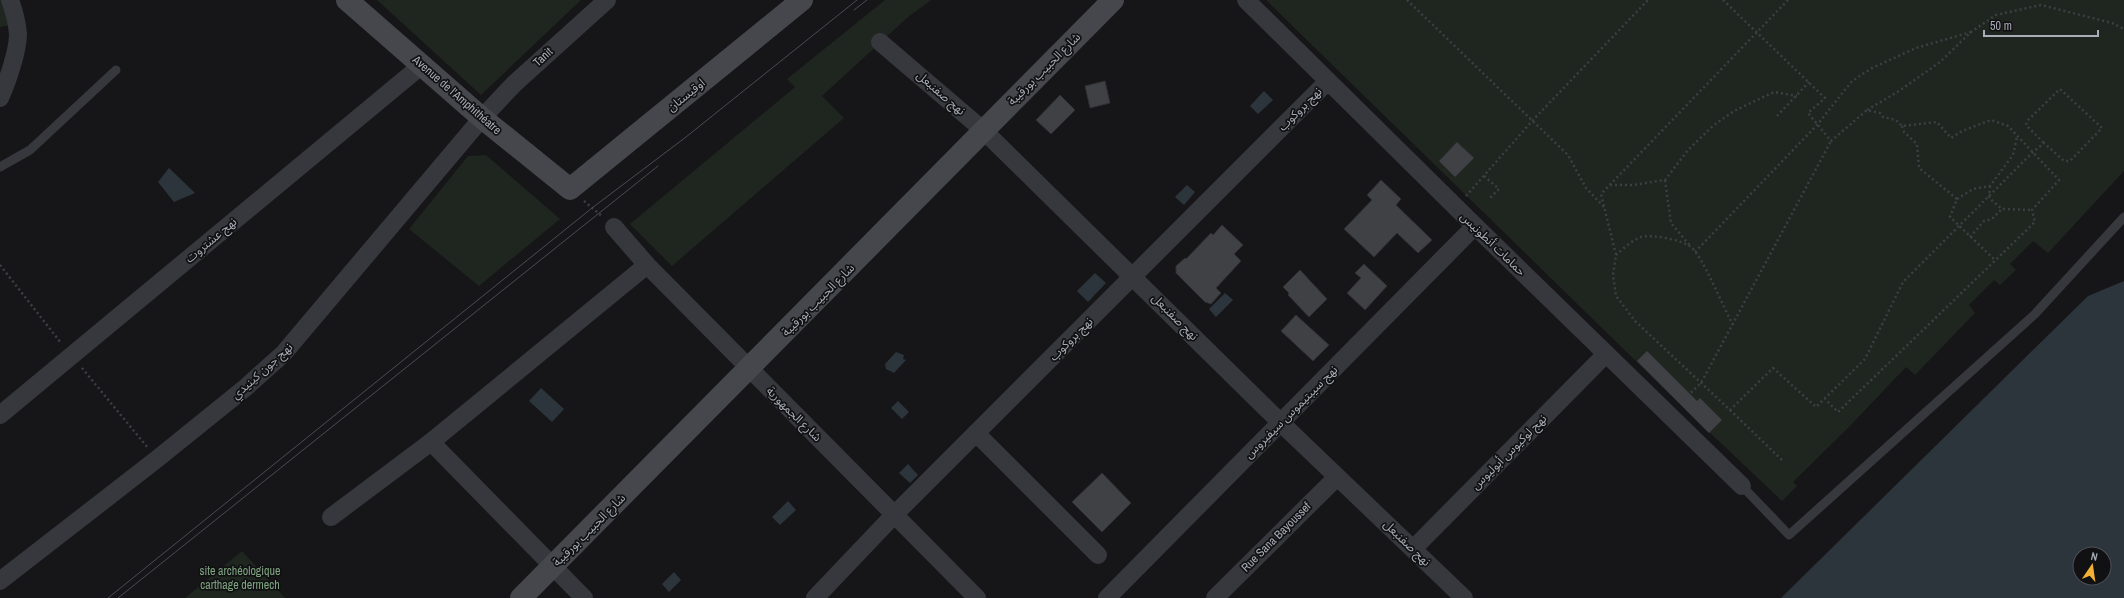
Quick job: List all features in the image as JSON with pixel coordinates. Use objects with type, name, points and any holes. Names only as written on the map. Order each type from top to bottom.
[{"type":"main road","name":"Avenue de l'Amphithéatre","points":[[347,0],[482,118],[570,189]]},
{"type":"main road","name":"اوقيستان","points":[[570,189],[802,0]]},
{"type":"main road","name":"شارع الحبيب بورقيبة","points":[[521,598],[1113,0]]},
{"type":"street","points":[[0,98],[13,58],[18,35],[15,14],[10,0]]},
{"type":"street","name":"Tanit","points":[[482,118],[514,84],[607,0]]},
{"type":"street","name":"حمامات أنطونيس","points":[[1246,0],[1474,226],[1742,486]]},
{"type":"street","name":"نهج صفنبعل","points":[[880,42],[983,130],[1281,423],[1464,598]]},
{"type":"street","name":"نهج عشتروت","points":[[0,415],[422,65]]},
{"type":"street","name":"نهج بروكوب","points":[[815,598],[894,515],[1328,81]]},
{"type":"street","name":"نهج جون كينيدي","points":[[0,580],[157,459],[245,388],[294,342],[482,118]]},
{"type":"street","name":"نهج سيبتيموس سيفيروس","points":[[1107,598],[1474,226]]},
{"type":"street","name":"شارع الجمهورية","points":[[614,227],[647,265],[977,598]]},
{"type":"street","points":[[331,517],[431,442],[647,265]]},
{"type":"street","name":"نهج لوكيوس أبوليوس","points":[[1413,549],[1606,354]]},
{"type":"street","points":[[976,433],[1098,555]]},
{"type":"street","points":[[431,442],[584,598]]},
{"type":"street","name":"Rue Sana Bayoussef","points":[[1214,598],[1337,477]]},
{"type":"lane","points":[[0,167],[30,150],[116,70]]},
{"type":"lane","points":[[1742,486],[1789,535],[2035,314],[2124,217]]},
{"type":"path","points":[[1407,0],[1568,154],[1586,188],[1604,207]]},
{"type":"path","points":[[1467,194],[1533,120],[1648,0]]},
{"type":"path","points":[[1723,0],[1825,98],[1808,113],[1831,141]]},
{"type":"path","points":[[1784,462],[1635,321],[1616,296],[1613,275],[1616,255],[1601,194],[1788,0]]},
{"type":"path","points":[[1680,404],[1701,383],[1831,141],[1867,110],[1899,91],[1940,62],[1972,32],[1996,15],[2041,6],[2106,21],[2124,29]]},
{"type":"path","points":[[1695,252],[1817,125],[1852,81],[1872,68],[1916,48],[1972,32]]},
{"type":"path","points":[[1777,116],[1809,82]]},
{"type":"path","points":[[2060,89],[2102,128],[2070,161],[2064,161],[2044,142],[2026,126],[2027,121],[2060,89]]},
{"type":"path","points":[[1610,185],[1633,185],[1665,180],[1688,150],[1714,125],[1734,111],[1774,92],[1797,96]]},
{"type":"path","points":[[1867,110],[1880,114],[1883,117],[1896,120],[1902,126],[1904,132],[1917,144],[1919,168],[1957,199]]},
{"type":"path","points":[[1902,126],[1937,122],[1951,138],[1962,130],[1991,120],[2008,126],[2060,180],[2032,210],[2002,209],[1989,198]]},
{"type":"path","points":[[1989,198],[1990,186],[2013,155],[2017,136]]},
{"type":"path","points":[[1730,410],[1773,368],[1816,408],[1865,359],[1903,282],[2044,142]]},
{"type":"path","points":[[1484,176],[1499,189],[1489,200]]},
{"type":"path","points":[[1665,180],[1671,223],[1695,252],[1733,325]]},
{"type":"path","points":[[1990,186],[1973,189],[1957,199],[1950,217],[1996,261]]},
{"type":"path","points":[[570,189],[614,227]]},
{"type":"path","points":[[1970,237],[1984,221],[1992,219],[2002,209]]},
{"type":"path","points":[[1825,399],[1838,412],[2035,222],[2032,210]]},
{"type":"path","points":[[1616,255],[1626,246],[1641,237],[1666,238],[1691,247]]},
{"type":"path","points":[[0,265],[72,356],[116,406],[157,459]]},
{"type":"green space","points":[[0,0],[3,0],[11,25],[0,27]]},
{"type":"green space","points":[[377,0],[581,0],[481,95]]},
{"type":"green space","points":[[885,0],[931,0],[908,17],[822,96],[844,118],[672,266],[630,224],[795,87],[787,79]]},
{"type":"green space","points":[[1266,0],[2124,0],[2124,171],[2048,253],[2033,241],[2010,264],[2016,270],[2000,285],[1994,280],[1969,305],[1975,313],[1915,375],[1906,367],[1848,428],[1793,482],[1797,486],[1782,501],[1687,411]]},
{"type":"green space","points":[[486,155],[560,219],[479,286],[409,229],[468,156]]},
{"type":"green space","name":"site archéologique carthage dermech","points":[[242,551],[285,598],[185,598]]},
{"type":"shaded area","points":[[1264,91],[1273,100],[1258,114],[1250,106]]},
{"type":"shaded area","points":[[169,168],[195,193],[174,202],[158,182]]},
{"type":"shaded area","points":[[1187,185],[1195,192],[1184,205],[1175,197]]},
{"type":"shaded area","points":[[1095,273],[1106,283],[1088,302],[1077,291]]},
{"type":"shaded area","points":[[2124,281],[2124,598],[1781,598],[2088,296]]},
{"type":"shaded area","points":[[1225,293],[1233,300],[1216,317],[1209,309]]},
{"type":"shaded area","points":[[896,352],[904,355],[903,359],[906,360],[894,373],[886,369],[885,364]]},
{"type":"shaded area","points":[[541,388],[564,409],[552,422],[529,401]]},
{"type":"shaded area","points":[[898,401],[909,412],[902,419],[891,408]]},
{"type":"shaded area","points":[[908,464],[918,475],[910,483],[899,473]]},
{"type":"shaded area","points":[[788,501],[796,510],[780,525],[772,517]]},
{"type":"shaded area","points":[[674,572],[681,580],[669,592],[662,584]]},
{"type":"building","points":[[1105,81],[1110,103],[1090,108],[1085,86]]},
{"type":"building","points":[[1060,95],[1075,110],[1051,134],[1036,120]]},
{"type":"building","points":[[1457,142],[1474,158],[1455,177],[1439,161]]},
{"type":"building","points":[[1381,180],[1401,199],[1396,205],[1432,240],[1418,253],[1397,233],[1374,257],[1344,229],[1372,200],[1367,195]]},
{"type":"building","points":[[1222,225],[1243,245],[1234,254],[1241,261],[1216,288],[1221,293],[1211,304],[1205,302],[1176,273],[1176,266],[1185,258],[1186,259],[1211,233],[1213,235]]},
{"type":"building","points":[[1364,264],[1387,286],[1365,310],[1347,293],[1361,278],[1355,273]]},
{"type":"building","points":[[1300,270],[1327,299],[1309,317],[1288,295],[1289,293],[1283,287]]},
{"type":"building","points":[[1296,315],[1329,345],[1313,361],[1281,331]]},
{"type":"building","points":[[1647,351],[1697,401],[1700,398],[1722,420],[1709,433],[1637,361]]},
{"type":"building","points":[[1102,473],[1131,503],[1102,532],[1072,502]]},
{"type":"tram line","points":[[108,598],[592,208],[686,137],[857,0]]},
{"type":"tram line","points":[[854,10],[867,0]]},
{"type":"tram line","points":[[118,598],[658,166]]}]
